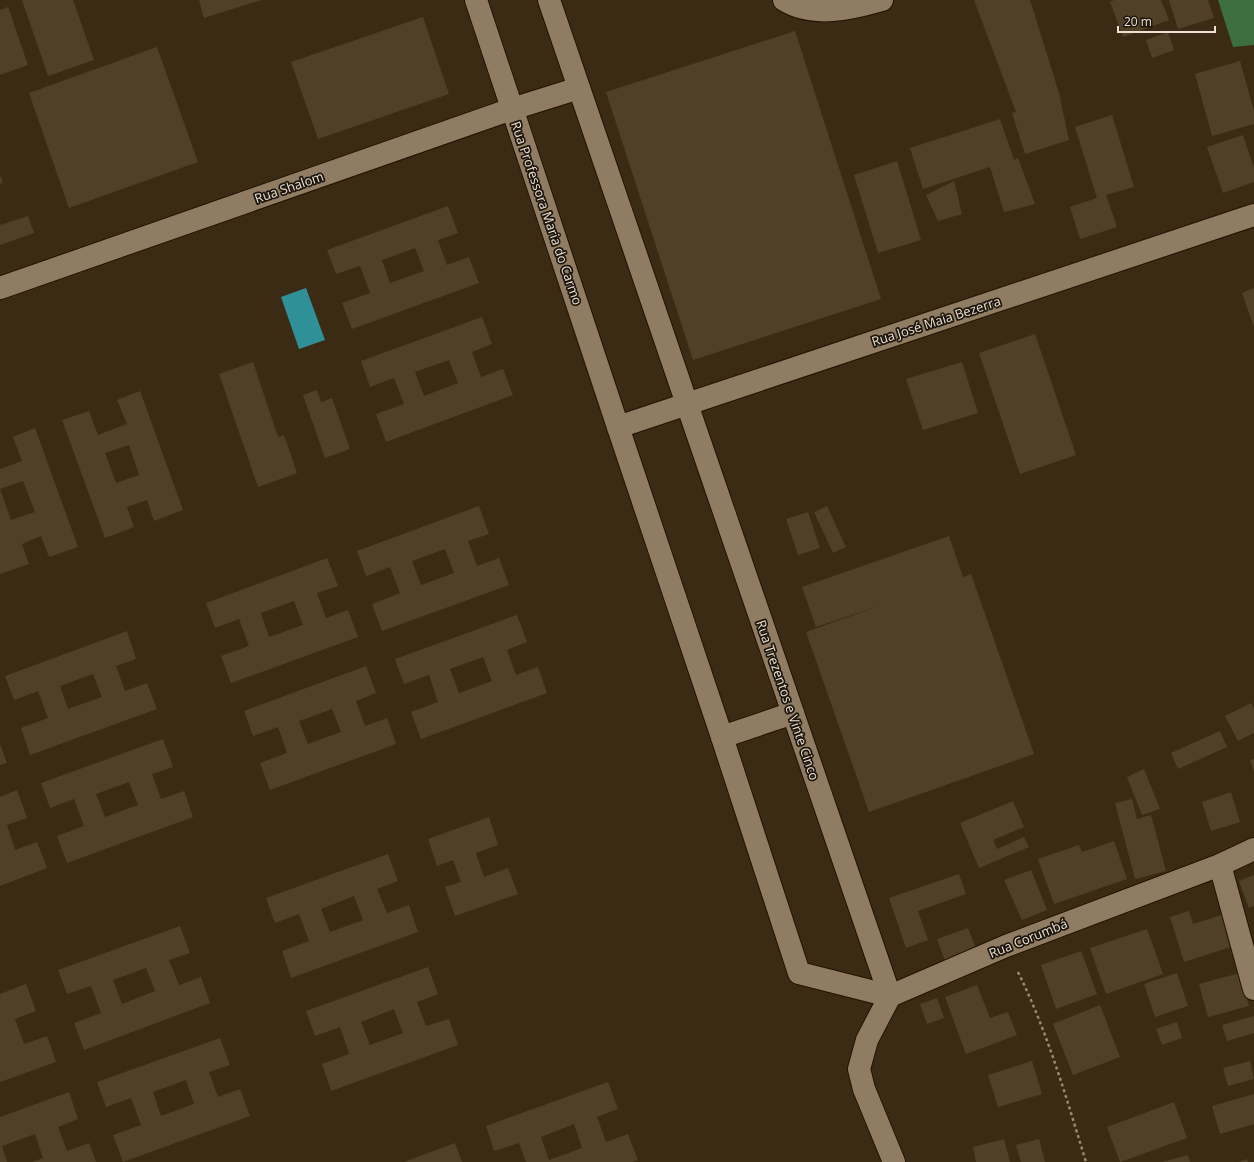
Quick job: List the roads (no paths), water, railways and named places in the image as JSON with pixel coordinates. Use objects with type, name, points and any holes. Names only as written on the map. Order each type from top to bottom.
[{"type":"street","name":"Rua Professora Maria do Carmo","points":[[476,0],[618,427]]},
{"type":"street","points":[[549,0],[687,404]]},
{"type":"street","points":[[784,0],[791,4],[816,11],[858,7],[882,0]]},
{"type":"street","name":"Rua Shalom","points":[[0,288],[512,109],[579,88]]},
{"type":"street","name":"Rua José Maia Bezerra","points":[[618,427],[1254,215]]},
{"type":"street","name":"Rua Trezentos e Vinte Cinco","points":[[687,404],[890,996]]},
{"type":"street","points":[[618,427],[799,973],[890,996],[867,1040],[859,1069],[864,1089],[894,1162]]},
{"type":"street","points":[[722,737],[793,713]]},
{"type":"street","name":"Rua Corumbá","points":[[890,996],[1006,946],[1220,864],[1254,849]]},
{"type":"street","points":[[1220,864],[1254,989]]},
{"type":"water","points":[[306,288],[325,340],[299,349],[281,297]]}]
